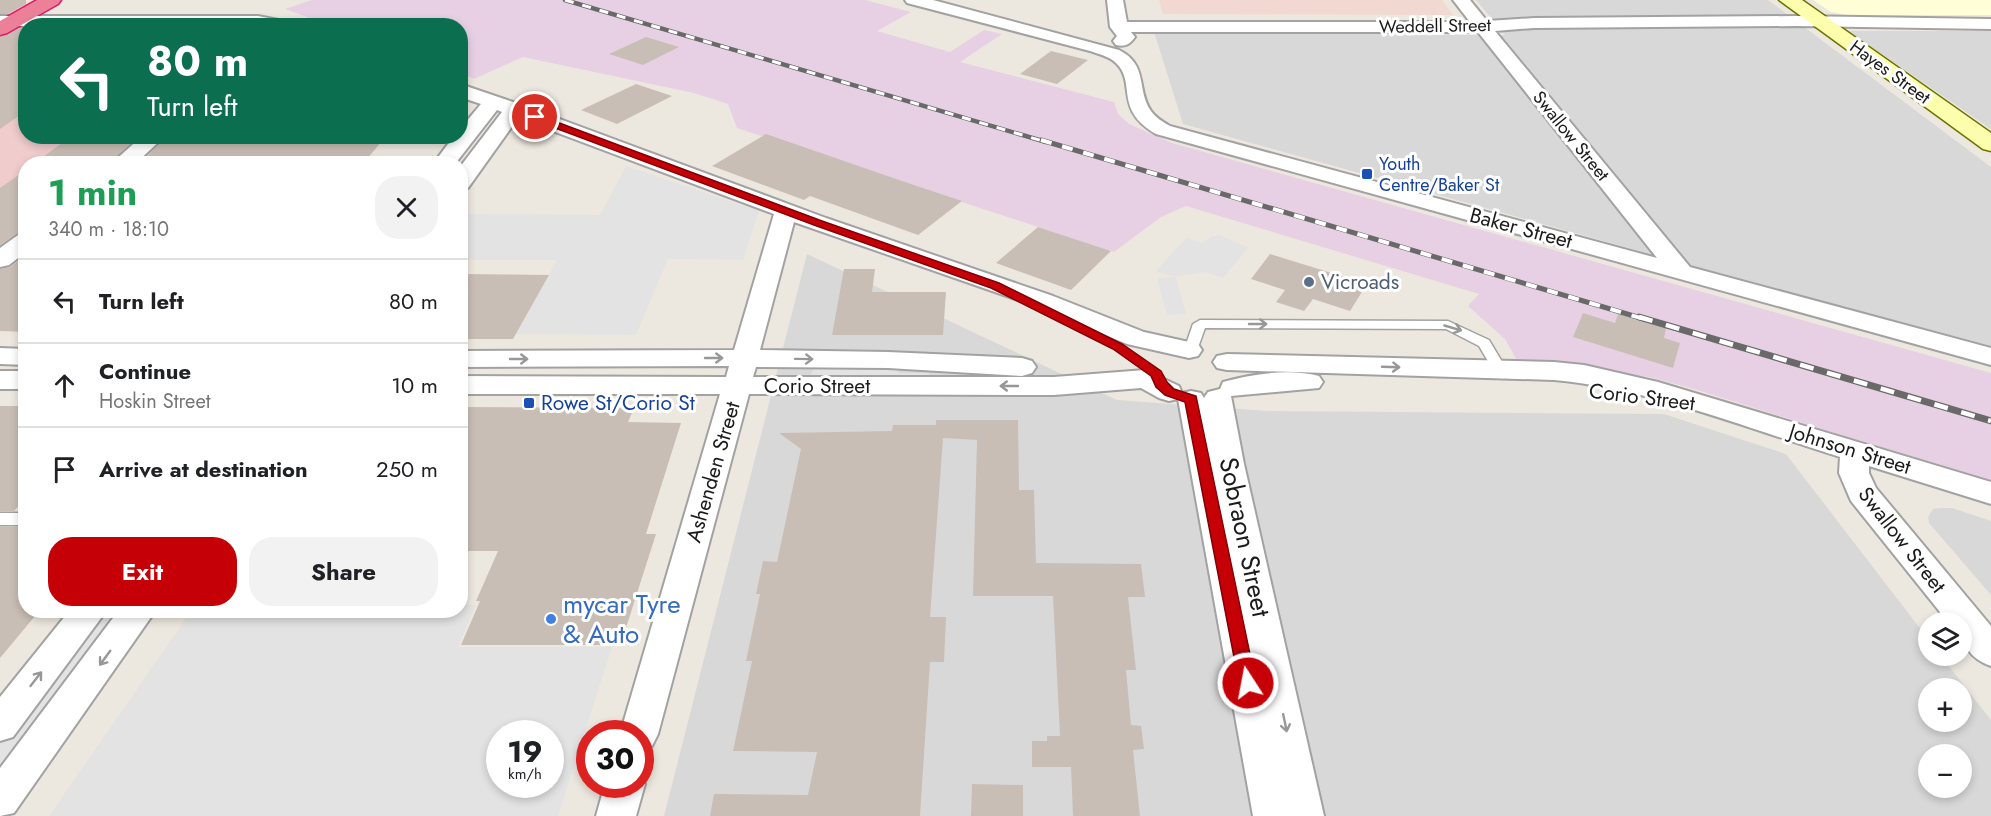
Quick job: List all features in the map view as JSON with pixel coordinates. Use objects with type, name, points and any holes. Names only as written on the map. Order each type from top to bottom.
[{"type":"highway","points":[[4,21],[26,0]]},
{"type":"highway","points":[[4,21],[51,0]]},
{"type":"street","points":[[913,0],[1103,49],[1126,37],[1119,27],[1115,0]]},
{"type":"street","name":"Swallow Street","points":[[1461,0],[1682,272]]},
{"type":"street","name":"Hayes Street","points":[[1790,0],[1990,143]]},
{"type":"street","points":[[211,18],[237,9],[236,4]]},
{"type":"street","points":[[222,14],[243,18]]},
{"type":"street","name":"Weddell Street","points":[[1119,27],[1483,27],[1534,22],[1991,24]]},
{"type":"street","name":"Baker Street","points":[[1103,49],[1126,64],[1137,103],[1145,120],[1163,130],[1991,357]]},
{"type":"street","points":[[468,93],[786,211],[995,286],[1044,301],[1136,338],[1212,354],[1187,381]]},
{"type":"street","points":[[468,132],[493,102]]},
{"type":"street","points":[[468,172],[515,109]]},
{"type":"street","points":[[131,156],[145,144]]},
{"type":"street","points":[[449,156],[459,144]]},
{"type":"street","name":"Ashenden Street","points":[[643,720],[786,211]]},
{"type":"street","points":[[0,260],[18,246]]},
{"type":"street","points":[[995,286],[1187,381]]},
{"type":"street","points":[[1187,381],[1175,352],[1190,350]]},
{"type":"street","points":[[0,357],[18,357]]},
{"type":"street","name":"Corio Street","points":[[468,359],[1054,386],[1145,379],[1286,381],[1449,388],[1564,388],[1649,395],[1709,406]]},
{"type":"street","name":"Corio Street","points":[[468,385],[741,372],[888,360],[1040,368],[1081,368],[1115,364],[1187,381],[1500,370],[1584,374],[1648,388],[1709,406]]},
{"type":"street","points":[[0,380],[18,380]]},
{"type":"street","name":"Sobraon Street","points":[[1187,381],[1274,816]]},
{"type":"street","name":"Sobraon Street","points":[[1187,381],[1229,464],[1305,816]]},
{"type":"street","name":"Johnson Street","points":[[1709,406],[1991,493]]},
{"type":"street","name":"Swallow Street","points":[[1856,450],[1854,473],[1862,493],[1991,651]]},
{"type":"street","points":[[0,725],[84,618]]},
{"type":"street","points":[[0,800],[133,618]]},
{"type":"street","points":[[616,816],[621,798]]},
{"type":"lane","points":[[468,136],[495,137]]},
{"type":"lane","points":[[1190,350],[1200,324],[1448,325],[1484,343],[1500,370]]},
{"type":"lane","points":[[0,519],[18,519]]},
{"type":"shaded area","points":[[312,0],[865,0],[911,12],[877,31],[950,52],[984,30],[1002,34],[960,62],[1114,102],[1118,114],[1129,124],[1172,143],[1991,373],[1991,482],[1649,377],[1579,367],[1519,364],[1505,339],[1468,306],[1479,294],[1186,206],[1161,217],[1114,252],[737,128],[728,104],[694,93],[523,57],[474,79],[468,76],[468,18],[310,18],[285,9]]},
{"type":"shaded area","points":[[1159,0],[1442,0],[1453,15],[1163,14]]},
{"type":"shaded area","points":[[1476,0],[1768,0],[1991,167],[1991,346],[1816,300],[1183,124],[1154,32],[1505,35]]},
{"type":"shaded area","points":[[1813,0],[1991,0],[1991,15],[1846,15],[1831,12]]},
{"type":"shaded area","points":[[18,28],[18,144],[131,144],[115,156],[18,156],[18,234],[0,249],[0,33]]},
{"type":"shaded area","points":[[1848,31],[1991,31],[1991,129]]},
{"type":"shaded area","points":[[626,166],[759,211],[743,260],[668,259],[636,335],[516,334],[557,260],[468,260],[468,214],[600,215]]},
{"type":"shaded area","points":[[1220,235],[1248,248],[1223,278],[1205,272],[1174,277],[1156,271],[1186,238],[1202,243],[1212,236]]},
{"type":"shaded area","points":[[807,254],[1117,400],[1268,411],[1664,414],[1786,454],[1918,626],[1918,666],[1949,666],[1958,678],[1918,678],[1918,732],[1972,732],[1972,696],[1991,720],[1991,816],[664,816]]},
{"type":"shaded area","points":[[1176,277],[1186,314],[1167,315],[1157,278]]},
{"type":"shaded area","points":[[814,366],[899,366],[899,373],[929,373],[929,379],[810,378]]},
{"type":"shaded area","points":[[1952,508],[1991,521],[1991,595],[1929,523],[1928,517],[1933,509]]},
{"type":"shaded area","points":[[468,605],[476,605],[458,647],[612,647],[589,720],[576,720],[576,760],[564,797],[564,720],[486,720],[486,798],[564,798],[558,816],[49,816],[186,618],[468,618]]},
{"type":"shaded area","points":[[95,618],[125,618],[0,782],[0,739]]},
{"type":"building","points":[[0,0],[26,0],[26,4],[8,14],[0,14]]},
{"type":"building","points":[[18,29],[18,117],[0,129],[0,37]]},
{"type":"building","points":[[646,37],[679,47],[643,65],[609,54]]},
{"type":"building","points":[[1051,51],[1088,60],[1057,84],[1020,74]]},
{"type":"building","points":[[636,84],[672,96],[617,124],[581,110]]},
{"type":"building","points":[[766,134],[962,201],[918,235],[810,196],[804,200],[712,166]]},
{"type":"building","points":[[60,144],[130,144],[117,156],[45,156]]},
{"type":"building","points":[[159,144],[379,144],[370,156],[147,156]]},
{"type":"building","points":[[18,176],[18,233],[0,245],[0,188]]},
{"type":"building","points":[[1038,227],[1111,251],[1071,290],[996,263]]},
{"type":"building","name":"Vicroads","points":[[1270,254],[1367,284],[1350,311],[1313,299],[1304,311],[1276,302],[1285,290],[1251,279]]},
{"type":"building","points":[[18,261],[18,332],[0,331],[0,269],[10,267]]},
{"type":"building","points":[[844,269],[875,269],[872,292],[946,292],[943,335],[832,335]]},
{"type":"building","points":[[468,274],[549,275],[513,339],[468,339]]},
{"type":"building","points":[[1583,313],[1615,323],[1618,314],[1666,328],[1664,338],[1680,343],[1673,368],[1573,337]]},
{"type":"building","points":[[0,406],[18,406],[18,507],[14,511],[0,511]]},
{"type":"building","points":[[468,407],[634,408],[628,422],[681,423],[646,534],[656,534],[623,637],[607,637],[604,645],[461,645],[480,601],[476,601],[498,551],[468,551]]},
{"type":"building","points":[[936,420],[1018,420],[1019,490],[1034,490],[1036,563],[1141,564],[1145,597],[1128,597],[1136,670],[1126,670],[1131,725],[1141,726],[1144,749],[1133,750],[1140,816],[1073,816],[1071,767],[1032,767],[1032,741],[1047,741],[1047,736],[1060,736],[1053,596],[973,596],[977,440],[943,438],[930,617],[946,617],[944,662],[930,662],[920,816],[710,816],[714,794],[808,795],[817,752],[733,751],[752,661],[746,661],[760,594],[756,594],[763,561],[777,562],[801,449],[779,433],[892,431],[893,425],[936,425]]},
{"type":"building","points":[[0,527],[18,527],[18,618],[33,618],[0,658]]},
{"type":"building","points":[[972,784],[1023,785],[1023,816],[971,816]]},
{"type":"railway","points":[[565,0],[1046,142]]},
{"type":"railway","points":[[1041,140],[1644,319]]},
{"type":"railway","points":[[1639,317],[1991,421]]},
{"type":"place","name":"Youth Centre/Baker St","points":[[1367,174]]},
{"type":"place","name":"Vicroads","points":[[1309,282]]},
{"type":"place","name":"Rowe St/Corio St","points":[[529,403]]},
{"type":"place","name":"mycar Tyre & Auto","points":[[551,619]]},
{"type":"route","points":[[535,117],[818,223],[995,286],[1118,347],[1157,374],[1161,384],[1169,392],[1191,400],[1248,683]]}]
